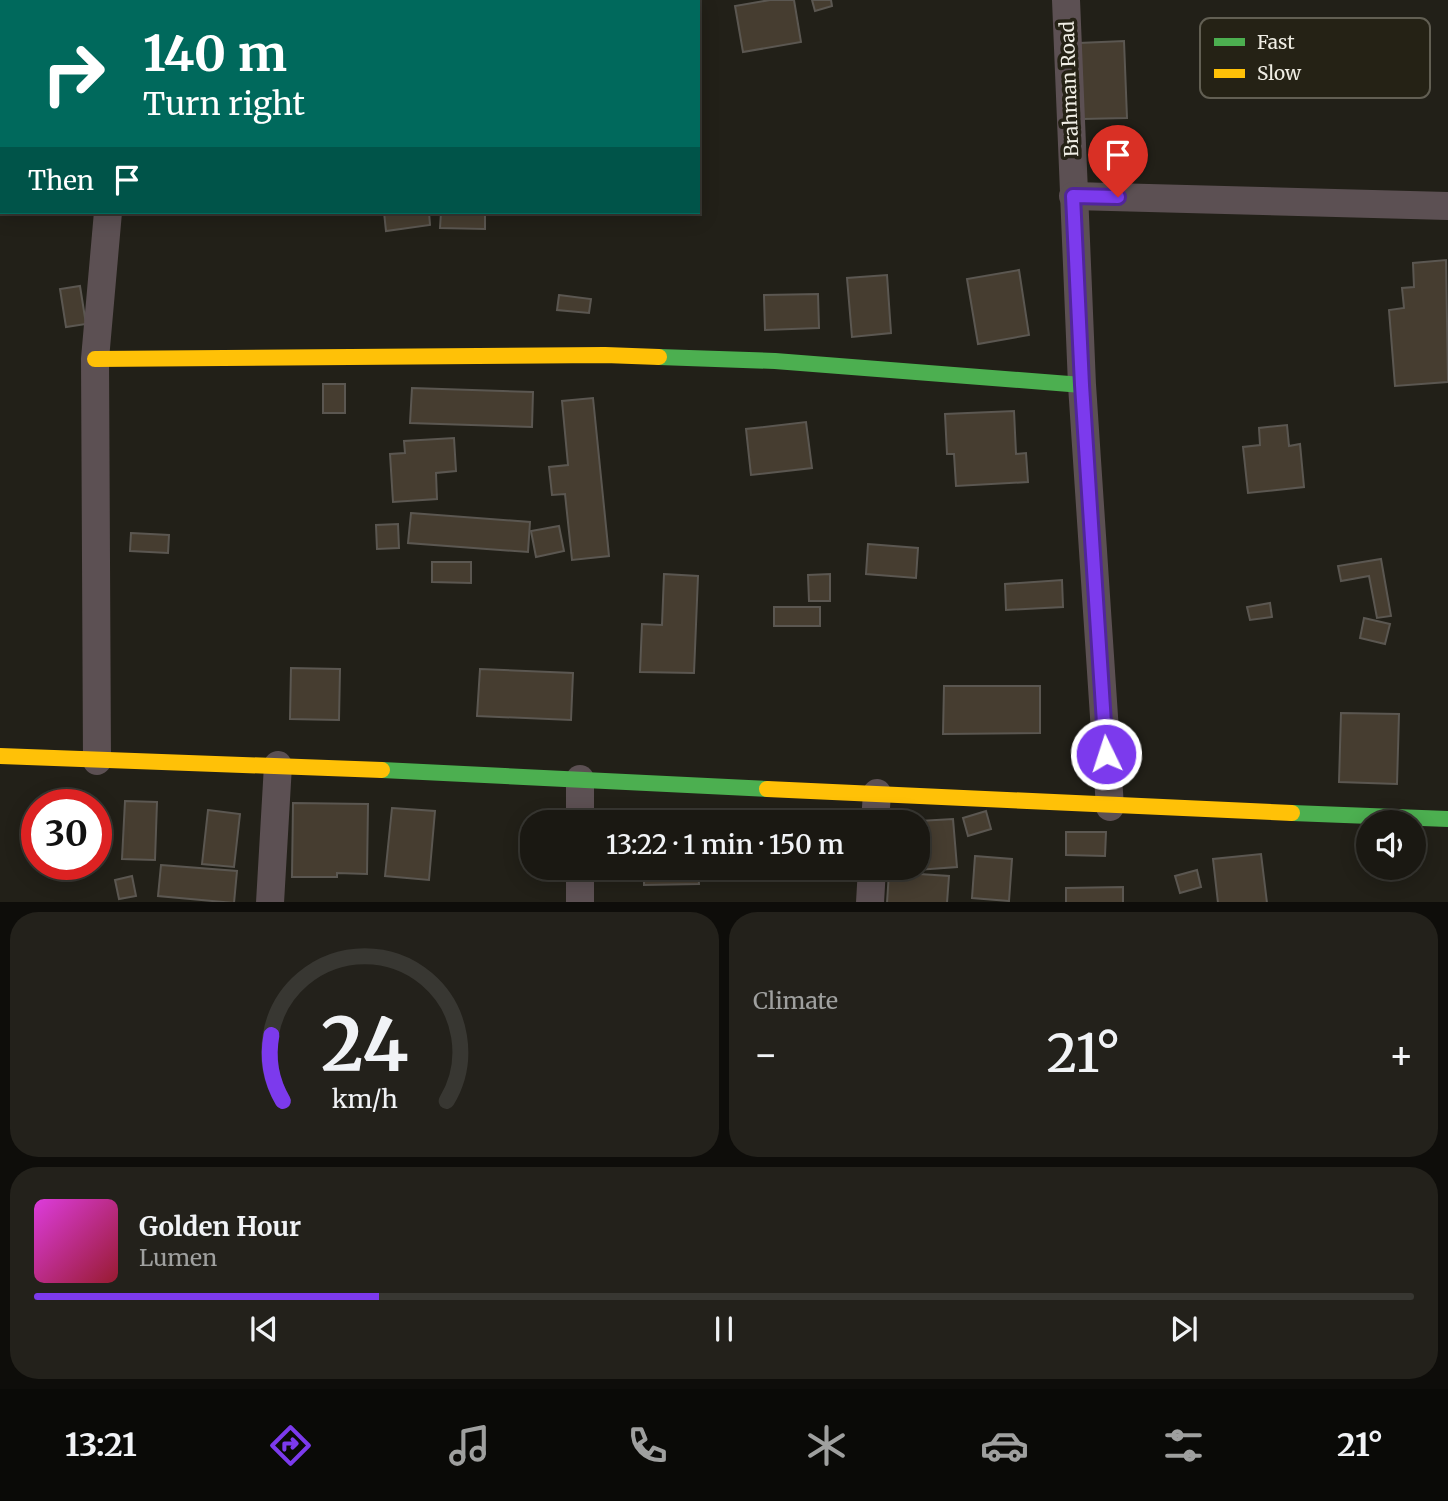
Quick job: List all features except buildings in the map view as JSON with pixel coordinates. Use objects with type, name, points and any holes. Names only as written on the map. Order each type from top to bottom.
[{"type":"street","name":"Brahman Road","points":[[1066,0],[1082,385],[1110,807]]},
{"type":"street","points":[[1073,196],[1448,206]]},
{"type":"street","points":[[97,761],[95,359],[108,214]]},
{"type":"street","points":[[95,359],[605,355],[775,361],[1082,385]]},
{"type":"street","points":[[0,756],[278,765],[877,793],[1110,807],[1448,819]]},
{"type":"street","points":[[270,902],[278,765]]},
{"type":"street","points":[[580,779],[580,810]]},
{"type":"street","points":[[876,810],[877,793]]},
{"type":"street","points":[[580,880],[580,902]]},
{"type":"street","points":[[870,902],[871,880]]},
{"type":"traffic: fast","points":[[659,357],[775,361],[1082,385]]},
{"type":"traffic: fast","points":[[382,770],[767,789]]},
{"type":"traffic: fast","points":[[1292,813],[1448,819]]},
{"type":"traffic: slow","points":[[95,359],[605,355],[659,357]]},
{"type":"traffic: slow","points":[[0,756],[382,770]]},
{"type":"traffic: slow","points":[[767,789],[1292,813]]},
{"type":"route","points":[[1106,754],[1082,385],[1073,196],[1118,197]]}]
